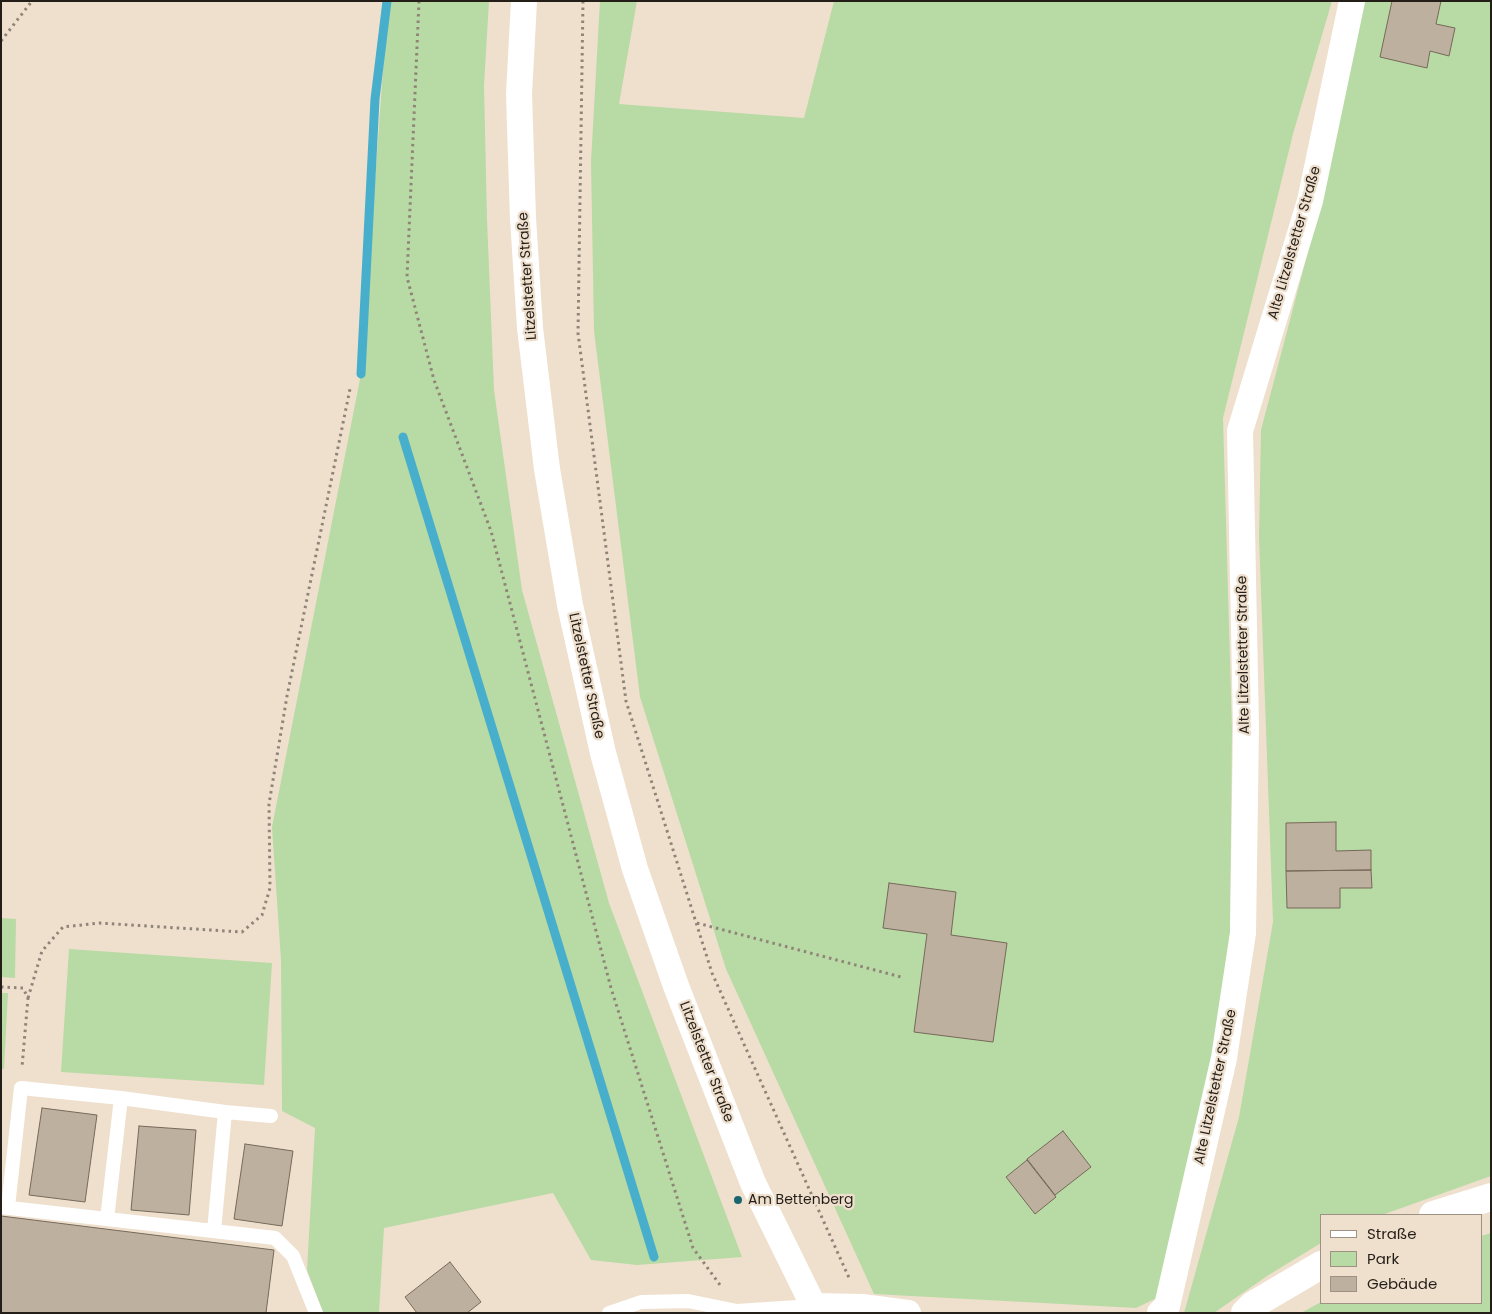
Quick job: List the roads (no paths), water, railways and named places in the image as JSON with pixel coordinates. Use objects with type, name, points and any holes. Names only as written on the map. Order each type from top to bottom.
[{"type":"main road","points":[[1436,1214],[1491,1197]]},
{"type":"main road","points":[[1244,1313],[1253,1305],[1320,1266]]},
{"type":"street","name":"Litzelstetter Straße","points":[[524,1],[519,94],[530,328],[551,489],[570,605],[596,726],[635,869],[676,986],[753,1183],[815,1309]]},
{"type":"street","name":"Alte Litzelstetter Straße","points":[[1160,1313],[1167,1306],[1224,1058],[1243,933],[1246,726],[1240,431],[1310,201],[1352,1]]},
{"type":"street","points":[[815,1309],[862,1307],[908,1313]]},
{"type":"lane","points":[[271,1116],[21,1088],[5,1207],[275,1238],[293,1256],[316,1313]]},
{"type":"lane","points":[[107,1219],[121,1098]]},
{"type":"lane","points":[[214,1231],[225,1112]]},
{"type":"lane","points":[[609,1313],[641,1302],[688,1301],[738,1311],[815,1309]]},
{"type":"waterway","points":[[361,374],[375,99],[387,1]]},
{"type":"waterway","points":[[403,437],[654,1257]]},
{"type":"place","name":"Am Bettenberg","points":[[738,1200]]}]
